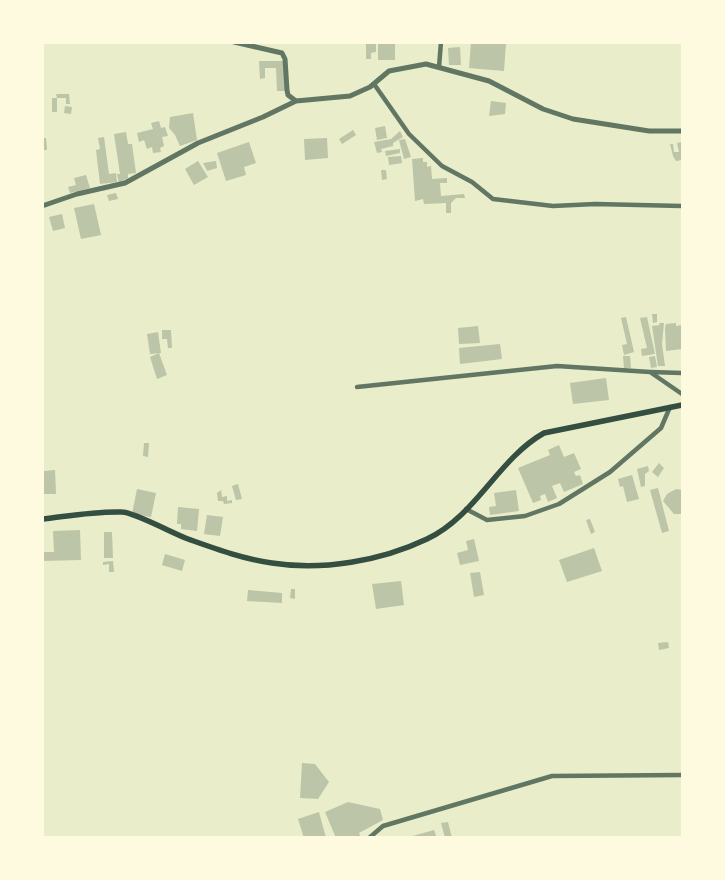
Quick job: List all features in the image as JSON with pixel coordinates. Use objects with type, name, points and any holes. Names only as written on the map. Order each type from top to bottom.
[{"type":"main road","points":[[42,519],[124,512],[229,554],[272,564],[311,566],[359,560],[399,551],[429,538],[466,509],[527,443],[544,433],[682,405]]},
{"type":"street","points":[[234,42],[282,53],[285,59],[288,95],[296,101]]},
{"type":"street","points":[[439,67],[441,42]]},
{"type":"street","points":[[42,206],[78,194],[125,183],[198,143],[263,117],[296,101],[350,96],[374,84],[389,71],[426,64],[489,81],[543,109],[573,119],[649,131],[682,131]]},
{"type":"street","points":[[374,84],[409,134],[442,166],[472,182],[493,199],[553,206],[595,204],[682,206]]},
{"type":"street","points":[[357,388],[557,366],[682,373]]},
{"type":"street","points":[[650,372],[682,394]]},
{"type":"street","points":[[466,509],[486,520],[525,516],[559,504],[610,472],[661,428],[670,407]]},
{"type":"street","points":[[369,838],[383,826],[552,776],[682,775]]},
{"type":"building","points":[[376,42],[376,52],[371,53],[371,59],[366,59],[366,44]]},
{"type":"building","points":[[378,42],[395,42],[395,60],[378,60]]},
{"type":"building","points":[[471,42],[506,43],[504,71],[469,68]]},
{"type":"building","points":[[460,47],[461,65],[449,65],[448,48]]},
{"type":"building","points":[[259,61],[284,61],[285,91],[277,91],[276,68],[265,68],[265,78],[260,79]]},
{"type":"building","points":[[56,94],[69,94],[70,104],[66,104],[66,98],[57,98]]},
{"type":"building","points":[[52,98],[57,98],[57,112],[52,112]]},
{"type":"building","points":[[491,101],[506,103],[505,114],[489,116]]},
{"type":"building","points":[[65,106],[72,107],[71,114],[64,113]]},
{"type":"building","points":[[193,113],[197,140],[180,146],[169,128],[170,117]]},
{"type":"building","points":[[159,121],[161,128],[165,127],[168,136],[162,137],[164,146],[160,148],[161,152],[153,153],[152,147],[147,149],[144,140],[139,142],[137,133],[153,129],[151,123]]},
{"type":"building","points":[[385,126],[387,138],[377,140],[375,128]]},
{"type":"building","points":[[353,130],[356,135],[342,144],[339,139]]},
{"type":"building","points":[[400,131],[403,137],[393,143],[393,146],[381,149],[382,152],[377,153],[374,142],[391,139]]},
{"type":"building","points":[[126,132],[128,144],[132,144],[136,173],[128,174],[128,178],[119,183],[117,174],[120,174],[114,134]]},
{"type":"building","points":[[104,137],[109,174],[116,173],[117,182],[100,184],[96,150],[100,149],[98,138]]},
{"type":"building","points":[[42,138],[46,138],[47,150],[42,150]]},
{"type":"building","points":[[327,138],[328,158],[305,160],[304,139]]},
{"type":"building","points":[[405,139],[411,157],[404,159],[399,140]]},
{"type":"building","points":[[249,142],[256,163],[244,167],[246,175],[226,181],[217,153]]},
{"type":"building","points":[[682,142],[682,160],[676,161],[670,144],[673,144],[674,152],[679,152],[677,143]]},
{"type":"building","points":[[400,149],[400,153],[386,156],[385,151]]},
{"type":"building","points":[[401,156],[402,163],[389,165],[388,157]]},
{"type":"building","points":[[423,158],[423,162],[427,162],[427,167],[431,166],[432,179],[447,178],[447,183],[440,183],[441,196],[464,194],[465,198],[456,198],[451,203],[451,213],[446,213],[446,203],[424,204],[423,199],[415,201],[412,159]]},
{"type":"building","points":[[198,161],[208,177],[194,185],[185,169]]},
{"type":"building","points":[[216,161],[217,168],[207,171],[203,163]]},
{"type":"building","points":[[381,170],[386,170],[387,179],[382,180]]},
{"type":"building","points":[[86,175],[90,188],[70,193],[68,187],[76,185],[74,178]]},
{"type":"building","points":[[116,193],[118,199],[109,201],[107,195]]},
{"type":"building","points":[[94,204],[101,235],[81,239],[74,208]]},
{"type":"building","points":[[62,214],[65,228],[53,231],[49,217]]},
{"type":"building","points":[[652,314],[657,314],[657,322],[653,323]]},
{"type":"building","points":[[626,317],[634,352],[624,355],[622,345],[627,344],[621,318]]},
{"type":"building","points":[[647,317],[655,354],[642,356],[641,349],[647,348],[640,318]]},
{"type":"building","points":[[659,323],[664,323],[662,344],[665,366],[658,366],[652,326],[660,325]]},
{"type":"building","points":[[676,323],[676,326],[682,325],[682,349],[666,351],[666,324]]},
{"type":"building","points":[[478,326],[480,343],[459,344],[458,328]]},
{"type":"building","points":[[162,330],[171,330],[172,348],[168,348],[167,339],[162,339]]},
{"type":"building","points":[[158,332],[161,353],[150,354],[147,334]]},
{"type":"building","points":[[500,344],[502,359],[460,364],[459,348]]},
{"type":"building","points":[[159,353],[167,375],[157,379],[150,357]]},
{"type":"building","points":[[623,356],[630,356],[631,368],[624,369]]},
{"type":"building","points":[[655,356],[657,367],[651,368],[649,357]]},
{"type":"building","points":[[606,378],[609,400],[573,404],[570,383]]},
{"type":"building","points":[[144,443],[149,443],[148,457],[143,456]]},
{"type":"building","points":[[559,445],[564,457],[574,453],[581,469],[574,472],[576,476],[580,475],[583,484],[564,492],[560,483],[552,486],[557,498],[548,502],[545,494],[540,496],[541,500],[533,503],[518,468],[550,455],[548,450]]},
{"type":"building","points":[[659,463],[664,468],[658,477],[652,472]]},
{"type":"building","points":[[648,466],[649,471],[645,474],[645,486],[641,487],[637,469]]},
{"type":"building","points":[[55,470],[56,494],[44,494],[44,471]]},
{"type":"building","points":[[632,475],[639,499],[627,502],[623,486],[620,487],[618,479]]},
{"type":"building","points":[[238,484],[242,499],[236,500],[232,486]]},
{"type":"building","points":[[658,488],[669,531],[662,533],[650,490]]},
{"type":"building","points":[[137,489],[156,493],[151,517],[132,514]]},
{"type":"building","points":[[676,489],[682,490],[682,514],[674,514],[663,501],[667,494]]},
{"type":"building","points":[[221,490],[222,497],[227,496],[227,501],[232,500],[232,503],[224,504],[223,501],[218,501],[217,493]]},
{"type":"building","points":[[516,490],[519,511],[490,515],[489,507],[496,506],[494,493]]},
{"type":"building","points":[[178,507],[199,509],[197,531],[181,529],[181,524],[177,524]]},
{"type":"building","points":[[207,515],[223,517],[220,536],[204,534]]},
{"type":"building","points":[[590,519],[595,532],[591,534],[586,520]]},
{"type":"building","points":[[80,530],[81,560],[42,561],[42,552],[54,552],[53,531]]},
{"type":"building","points":[[104,532],[112,532],[113,558],[104,558]]},
{"type":"building","points":[[474,539],[479,561],[460,565],[457,553],[468,550],[466,541]]},
{"type":"building","points":[[594,548],[602,571],[567,582],[559,560]]},
{"type":"building","points":[[165,554],[185,560],[182,571],[162,565]]},
{"type":"building","points":[[113,561],[114,572],[109,572],[109,564],[103,565],[103,562]]},
{"type":"building","points":[[480,572],[484,595],[474,597],[470,573]]},
{"type":"building","points":[[401,581],[404,605],[376,609],[372,584]]},
{"type":"building","points":[[291,589],[295,589],[295,599],[290,598]]},
{"type":"building","points":[[248,590],[282,593],[282,603],[247,601]]},
{"type":"building","points":[[668,642],[669,648],[659,650],[658,643]]},
{"type":"building","points":[[302,763],[315,764],[329,782],[318,799],[300,798]]},
{"type":"building","points":[[348,802],[380,809],[383,820],[359,833],[361,838],[336,838],[325,812]]},
{"type":"building","points":[[319,812],[326,838],[304,838],[298,819]]},
{"type":"building","points":[[448,822],[452,838],[445,838],[441,823]]},
{"type":"building","points":[[434,830],[437,838],[409,838],[409,837]]}]
